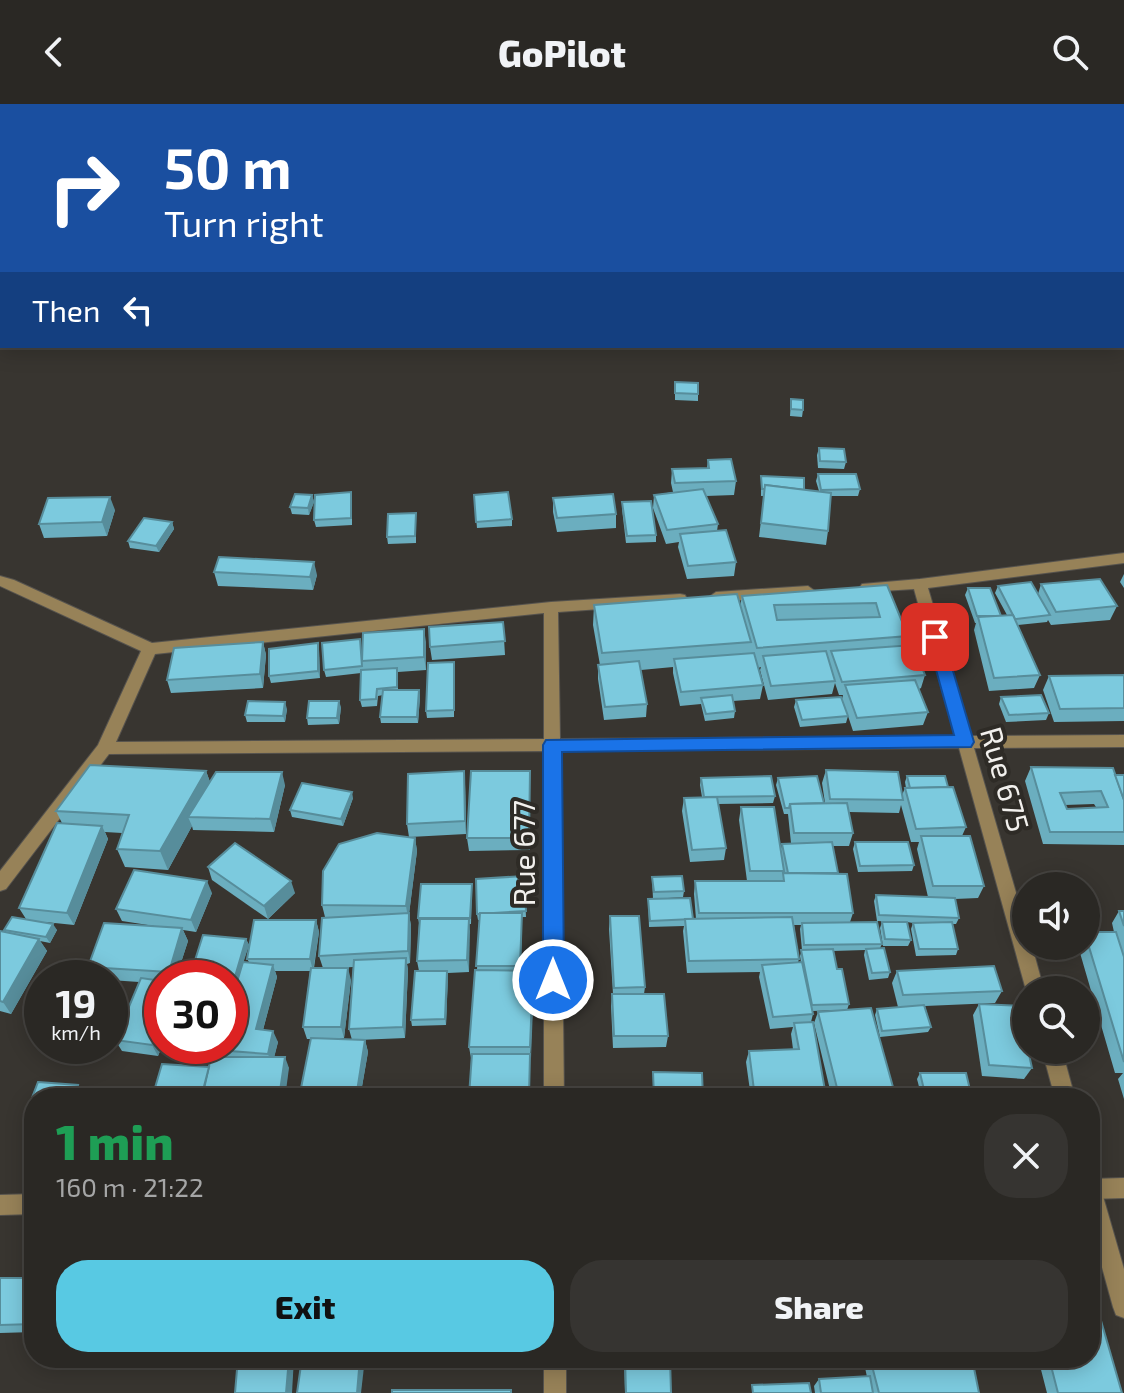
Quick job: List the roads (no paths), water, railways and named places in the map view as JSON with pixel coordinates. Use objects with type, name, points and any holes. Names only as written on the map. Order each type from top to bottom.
[{"type":"street","points":[[0,581],[150,649],[551,607],[920,584],[1124,558]]},
{"type":"street","name":"Rue 675","points":[[920,584],[1031,976]]},
{"type":"street","name":"Rue 677","points":[[551,607],[554,1088]]},
{"type":"street","points":[[0,884],[105,748],[150,649]]},
{"type":"street","points":[[105,748],[1124,741]]},
{"type":"street","points":[[1056,1064],[1062,1088]]},
{"type":"street","points":[[1100,1188],[1124,1188]]},
{"type":"street","points":[[0,1205],[24,1204]]},
{"type":"street","points":[[1100,1223],[1124,1307]]},
{"type":"street","points":[[555,1368],[555,1393]]}]
